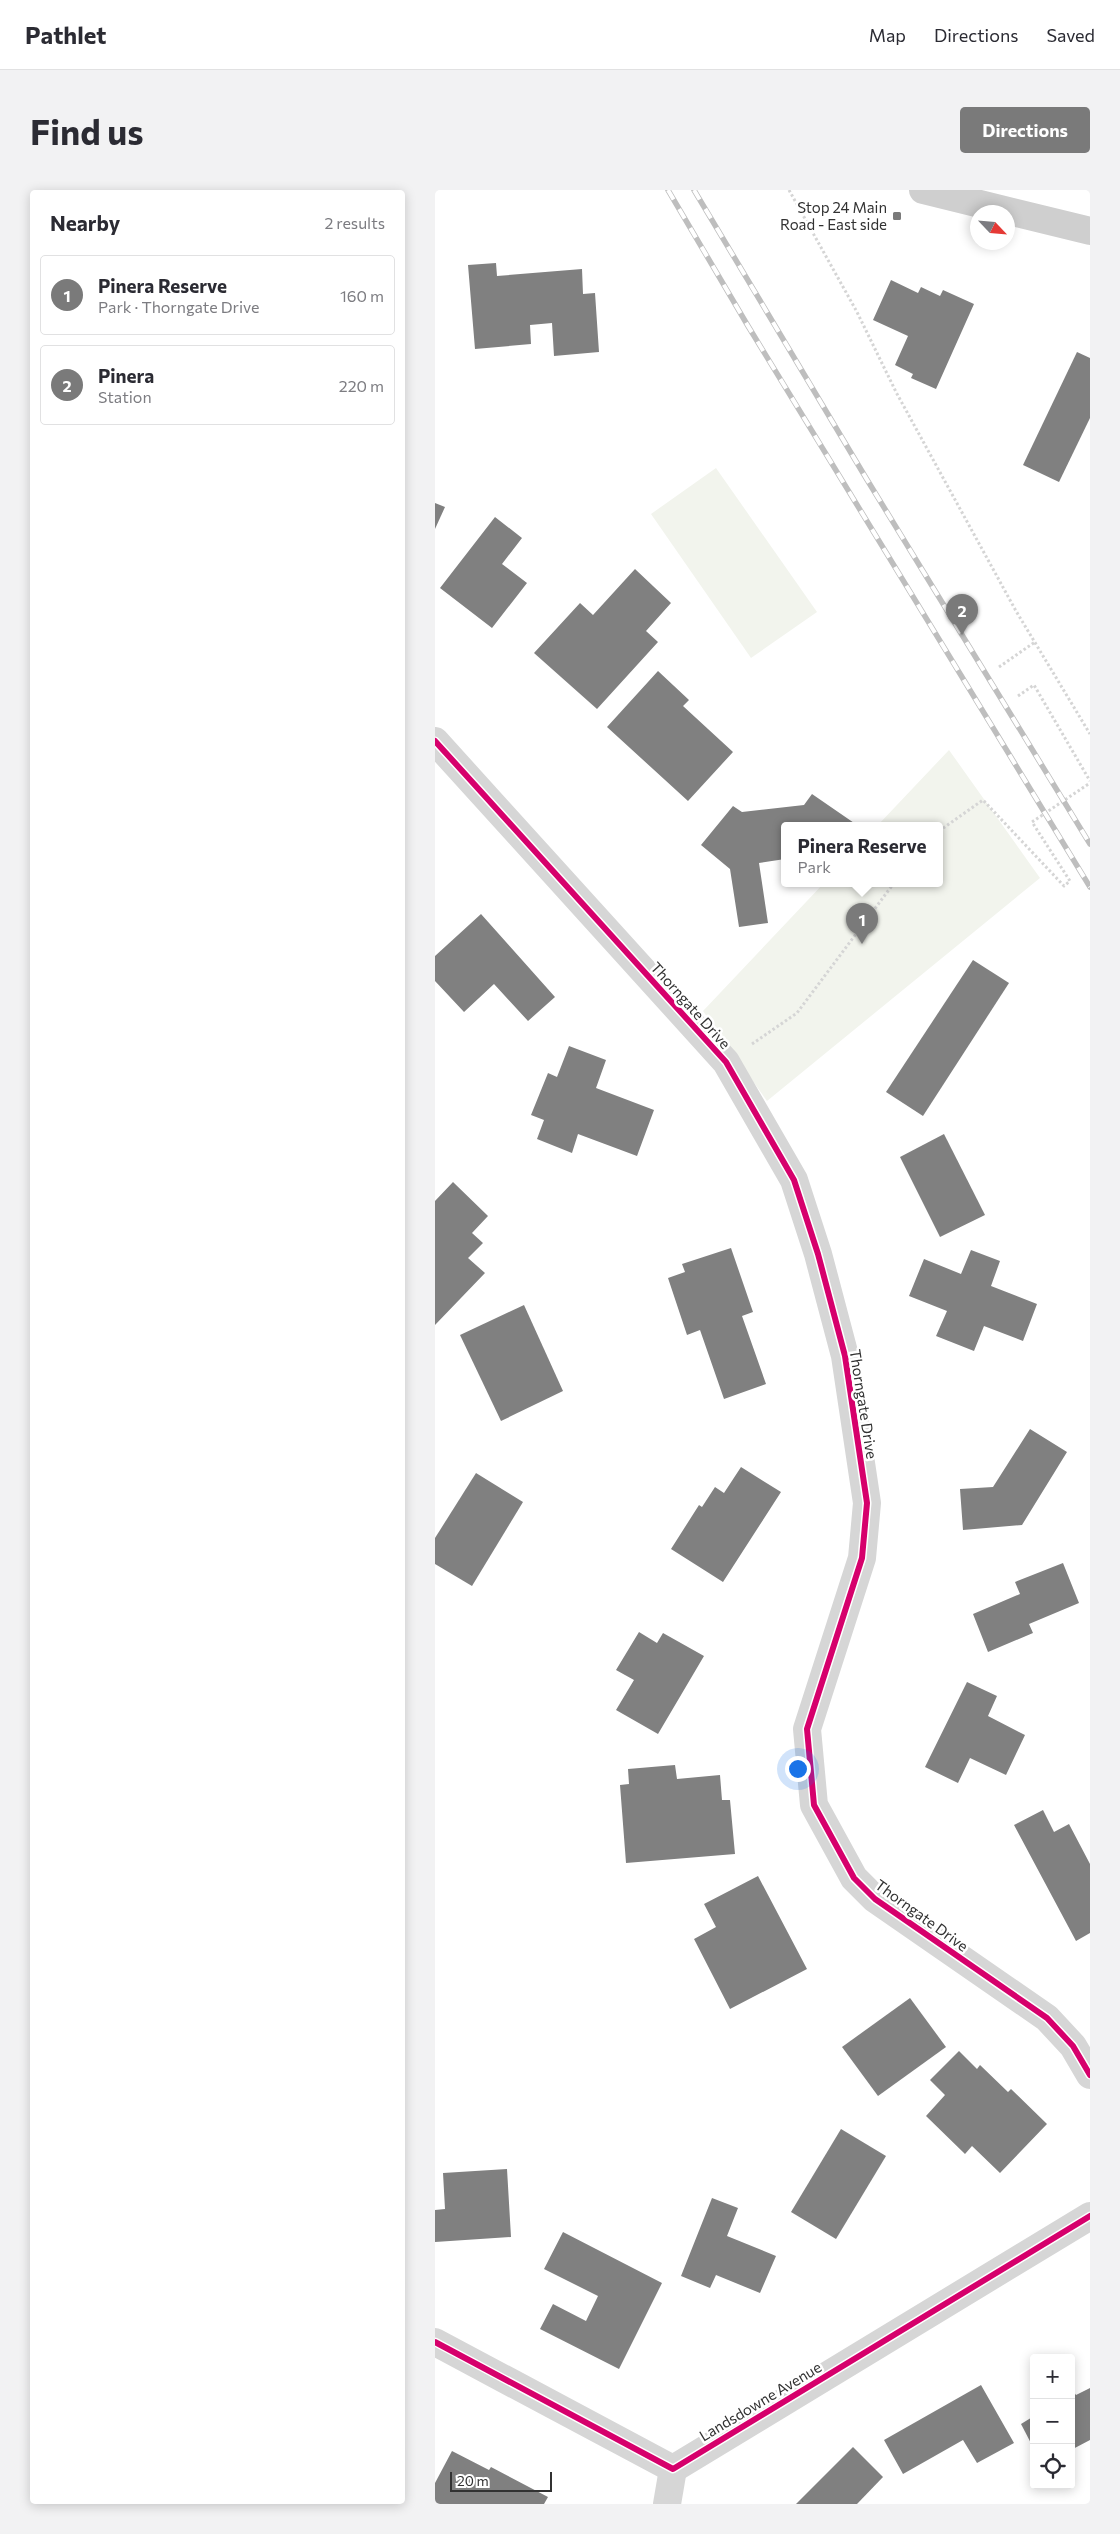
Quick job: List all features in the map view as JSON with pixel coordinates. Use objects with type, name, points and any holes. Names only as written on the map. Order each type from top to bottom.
[{"type":"main road","points":[[923,190],[1090,231]]},
{"type":"street","name":"Thorngate Drive","points":[[435,741],[726,1062],[794,1180],[818,1254],[845,1356],[867,1503],[862,1558],[807,1729],[814,1805],[854,1878],[875,1899],[1047,2018],[1073,2046],[1090,2075]]},
{"type":"street","name":"Landsdowne Avenue","points":[[673,2468],[1090,2216]]},
{"type":"street","points":[[435,2342],[673,2468],[667,2504]]},
{"type":"path","points":[[789,190],[857,312],[896,392],[1035,642],[1090,734]]},
{"type":"path","points":[[999,667],[1035,642]]},
{"type":"path","points":[[943,828],[983,800],[1064,886],[1070,881],[1032,822],[1090,782],[1034,685],[1017,696]]},
{"type":"path","points":[[726,1062],[797,1013],[891,887]]},
{"type":"shaded area","points":[[716,468],[817,612],[751,658],[651,514]]},
{"type":"shaded area","points":[[949,750],[1040,878],[767,1101],[703,1011],[820,887],[943,887],[943,822],[881,822]]},
{"type":"building","points":[[496,263],[497,276],[582,269],[583,294],[595,293],[599,352],[554,356],[552,323],[530,325],[531,344],[475,349],[468,265]]},
{"type":"building","points":[[891,280],[918,293],[921,287],[940,296],[943,290],[974,304],[936,389],[911,378],[913,374],[895,365],[908,336],[873,320]]},
{"type":"building","points":[[1077,352],[1090,358],[1090,418],[1059,482],[1023,465]]},
{"type":"building","points":[[435,503],[445,507],[435,529]]},
{"type":"building","points":[[495,517],[522,538],[502,564],[527,583],[492,628],[440,588]]},
{"type":"building","points":[[635,569],[671,603],[646,631],[658,642],[597,709],[534,653],[580,603],[593,615]]},
{"type":"building","points":[[658,671],[689,700],[683,706],[733,752],[688,801],[607,727]]},
{"type":"building","points":[[812,794],[853,822],[781,822],[781,860],[759,863],[768,923],[739,927],[730,869],[701,845],[733,806],[742,812],[804,805]]},
{"type":"building","points":[[481,914],[555,997],[528,1021],[494,984],[464,1012],[435,981],[435,956]]},
{"type":"building","points":[[973,960],[1009,983],[923,1116],[886,1092]]},
{"type":"building","points":[[569,1046],[606,1060],[596,1088],[654,1110],[637,1156],[578,1134],[572,1153],[537,1139],[544,1120],[531,1115],[548,1073],[557,1077]]},
{"type":"building","points":[[944,1134],[985,1215],[940,1237],[900,1157]]},
{"type":"building","points":[[453,1182],[488,1216],[472,1233],[483,1243],[468,1258],[485,1273],[435,1325],[435,1201]]},
{"type":"building","points":[[731,1248],[753,1312],[742,1316],[766,1384],[724,1399],[700,1330],[687,1335],[668,1278],[685,1272],[682,1264]]},
{"type":"building","points":[[971,1250],[1000,1261],[991,1286],[1037,1304],[1023,1341],[984,1326],[974,1351],[936,1336],[947,1311],[909,1296],[924,1259],[961,1274]]},
{"type":"building","points":[[524,1305],[563,1391],[501,1421],[460,1335]]},
{"type":"building","points":[[1030,1429],[1067,1452],[1022,1525],[963,1530],[960,1489],[993,1487]]},
{"type":"building","points":[[741,1467],[781,1492],[723,1582],[671,1549],[699,1505],[702,1507],[715,1487],[724,1493]]},
{"type":"building","points":[[476,1473],[523,1502],[472,1586],[435,1564],[435,1538]]},
{"type":"building","points":[[1063,1563],[1079,1603],[1029,1624],[1033,1633],[988,1652],[973,1614],[1020,1594],[1015,1582]]},
{"type":"building","points":[[639,1632],[657,1643],[663,1633],[704,1656],[658,1734],[616,1710],[634,1680],[616,1670]]},
{"type":"building","points":[[967,1682],[997,1696],[988,1716],[1025,1735],[1006,1775],[970,1758],[958,1783],[925,1767]]},
{"type":"building","points":[[675,1765],[677,1779],[720,1775],[722,1800],[730,1800],[735,1854],[626,1863],[620,1785],[629,1784],[628,1769]]},
{"type":"building","points":[[1043,1810],[1054,1832],[1069,1824],[1090,1864],[1090,1933],[1076,1941],[1014,1825]]},
{"type":"building","points":[[758,1876],[807,1969],[730,2009],[694,1939],[716,1927],[704,1904]]},
{"type":"building","points":[[910,1998],[946,2047],[878,2096],[842,2047]]},
{"type":"building","points":[[959,2051],[977,2069],[980,2065],[1008,2092],[1011,2089],[1047,2124],[1000,2173],[972,2146],[965,2154],[926,2116],[945,2095],[930,2080]]},
{"type":"building","points":[[841,2129],[886,2156],[836,2239],[791,2212]]},
{"type":"building","points":[[507,2169],[511,2237],[435,2242],[435,2210],[445,2209],[443,2173]]},
{"type":"building","points":[[712,2198],[738,2208],[727,2236],[776,2256],[760,2293],[716,2275],[710,2288],[681,2276]]},
{"type":"building","points":[[563,2232],[662,2283],[619,2369],[540,2329],[553,2304],[586,2321],[598,2296],[544,2269]]},
{"type":"building","points":[[981,2385],[1014,2443],[977,2463],[963,2440],[903,2474],[884,2440]]},
{"type":"building","points":[[1090,2388],[1090,2440],[1075,2448],[1075,2394],[1076,2395]]},
{"type":"building","points":[[1030,2418],[1030,2441],[1021,2424]]},
{"type":"building","points":[[853,2447],[883,2477],[857,2504],[796,2504]]},
{"type":"building","points":[[452,2451],[489,2470],[491,2467],[548,2497],[544,2504],[435,2504],[435,2483]]},
{"type":"railway","points":[[668,190],[748,326],[1090,887]]},
{"type":"railway","points":[[694,190],[866,478],[1090,844]]},
{"type":"cycle path","points":[[435,741],[726,1062],[794,1180],[818,1254],[845,1356],[867,1503],[862,1558],[807,1729],[814,1805],[854,1878],[875,1899],[1047,2018],[1073,2046],[1090,2075]]},
{"type":"cycle path","points":[[435,2342],[673,2469],[1090,2216]]},
{"type":"place","name":"Stop 24 Main Road - East side","points":[[897,216]]},
{"type":"place","name":"Pinera","points":[[962,635]]},
{"type":"place","name":"Pinera Reserve","points":[[862,944]]}]
